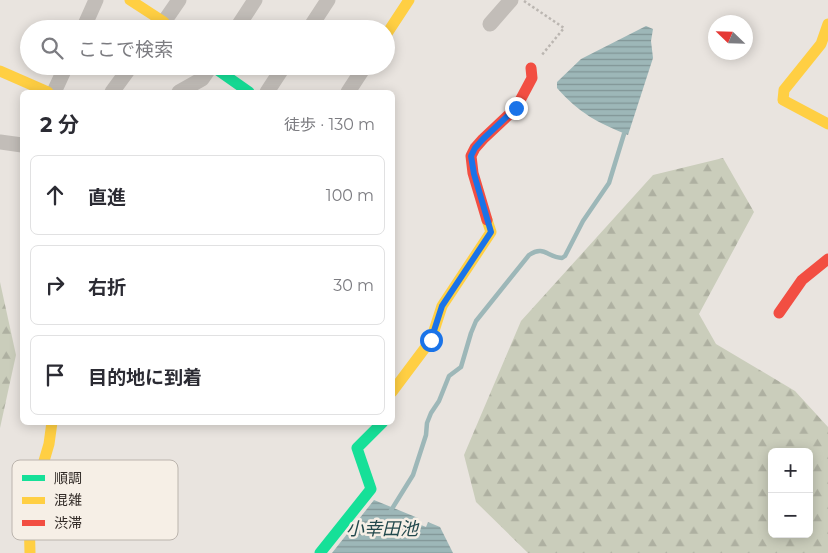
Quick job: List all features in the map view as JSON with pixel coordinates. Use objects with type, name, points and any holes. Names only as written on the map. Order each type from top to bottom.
[{"type":"street","points":[[87,20],[96,0]]},
{"type":"street","points":[[130,0],[155,20]]},
{"type":"street","points":[[166,20],[179,0]]},
{"type":"street","points":[[242,20],[255,0]]},
{"type":"street","points":[[315,20],[328,0]]},
{"type":"street","points":[[395,21],[409,0]]},
{"type":"street","points":[[490,24],[511,0]]},
{"type":"street","points":[[828,24],[821,44],[784,90],[784,100],[828,124]]},
{"type":"street","points":[[395,388],[431,340],[442,306],[491,232],[474,174],[471,156],[483,139],[516,108],[532,78],[531,68]]},
{"type":"street","points":[[0,71],[43,90]]},
{"type":"street","points":[[55,90],[62,75]]},
{"type":"street","points":[[113,90],[124,75]]},
{"type":"street","points":[[183,90],[202,79],[205,75]]},
{"type":"street","points":[[225,75],[246,90]]},
{"type":"street","points":[[268,90],[278,75]]},
{"type":"street","points":[[349,90],[359,75]]},
{"type":"street","points":[[0,142],[20,145]]},
{"type":"street","points":[[779,313],[802,280],[828,259]]},
{"type":"street","points":[[44,460],[51,425]]},
{"type":"street","points":[[320,553],[371,489],[357,448],[380,425]]},
{"type":"street","points":[[30,540],[30,553]]},
{"type":"path","points":[[523,0],[564,28],[531,68]]},
{"type":"green space","points":[[723,158],[754,212],[699,314],[716,344],[795,391],[828,427],[828,553],[528,553],[476,502],[464,455],[521,321],[653,175]]},
{"type":"green space","points":[[0,282],[16,355],[0,428]]},
{"type":"water","points":[[646,26],[653,29],[651,41],[653,58],[628,135],[607,126],[581,111],[557,88],[557,82],[581,59]]},
{"type":"water","name":"小幸田池","points":[[374,500],[418,518],[416,523],[426,527],[428,522],[440,527],[453,553],[332,553]]},
{"type":"waterway","points":[[390,512],[413,475],[431,413],[439,401],[449,376],[461,367],[476,321],[529,255],[542,251],[557,257],[562,258],[565,256],[583,221],[609,183],[624,134]]},
{"type":"traffic: fast","points":[[225,75],[246,90]]},
{"type":"traffic: fast","points":[[320,553],[371,489],[357,448],[380,425]]},
{"type":"traffic: slow","points":[[130,0],[161,20]]},
{"type":"traffic: slow","points":[[395,21],[409,0]]},
{"type":"traffic: slow","points":[[828,24],[821,44],[784,90],[783,100],[828,124]]},
{"type":"traffic: slow","points":[[0,71],[43,90]]},
{"type":"traffic: slow","points":[[395,388],[431,340],[442,306],[491,232],[487,220]]},
{"type":"traffic: slow","points":[[44,460],[52,425]]},
{"type":"traffic: slow","points":[[30,540],[30,553]]},
{"type":"traffic: jam","points":[[487,220],[473,173],[471,156],[483,139],[516,108],[532,78],[531,68]]},
{"type":"traffic: jam","points":[[779,313],[802,280],[828,259]]},
{"type":"route","points":[[431,340],[442,306],[491,232],[474,174],[471,156],[483,139],[516,108]]}]
